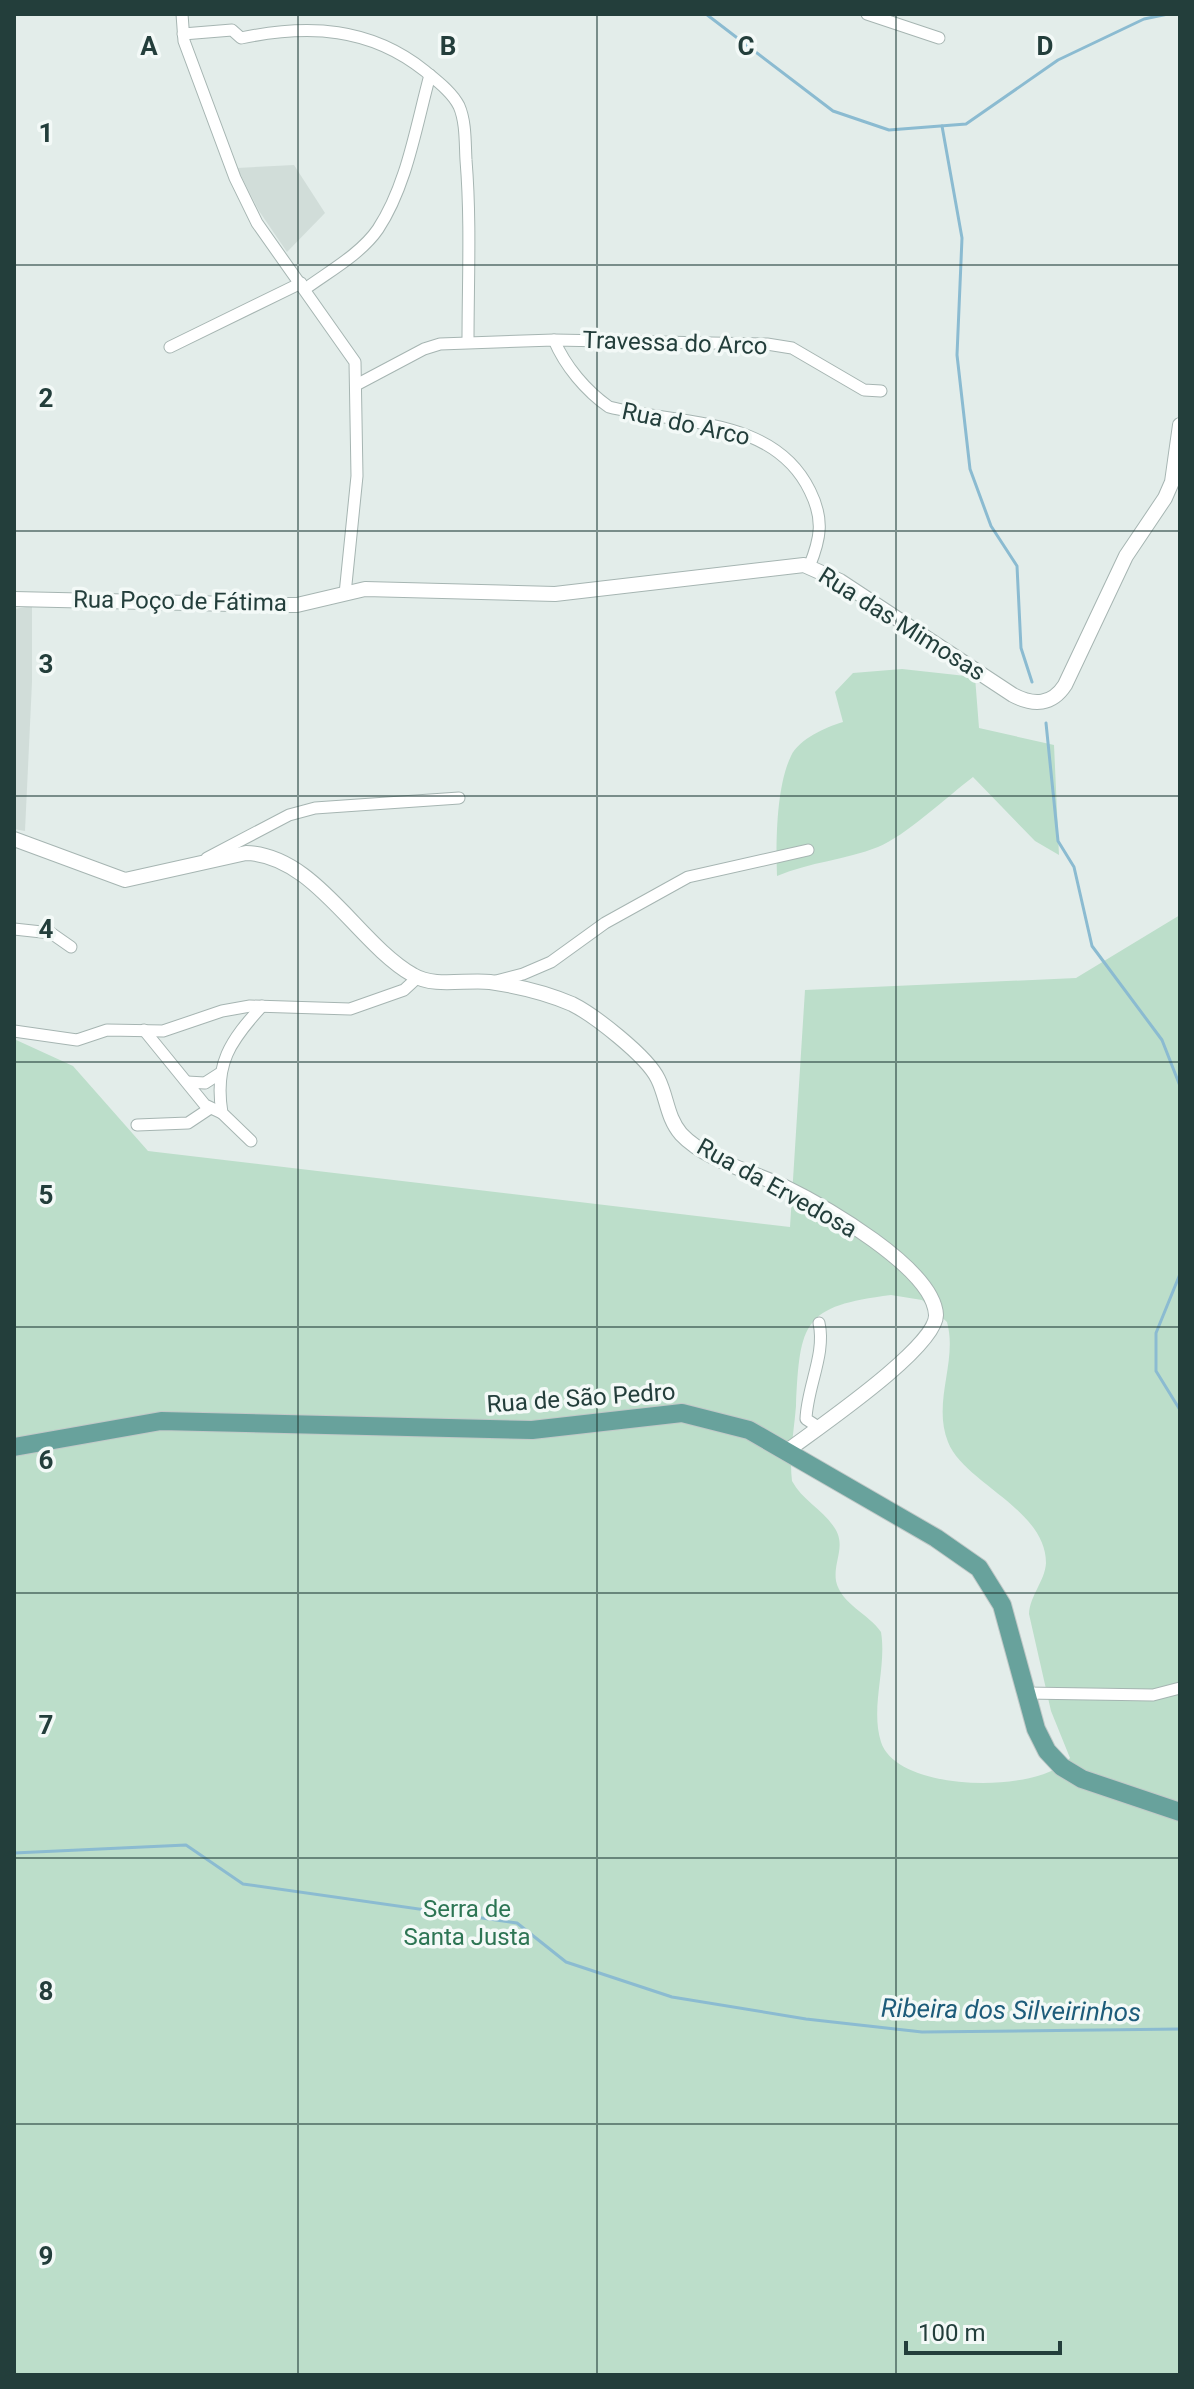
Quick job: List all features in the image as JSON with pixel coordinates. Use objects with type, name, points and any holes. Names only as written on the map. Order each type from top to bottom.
[{"type":"main road","name":"Rua de São Pedro","points":[[14,1447],[161,1421],[532,1430],[682,1413],[749,1430],[961,1554],[979,1568],[1002,1605],[1036,1729],[1047,1751],[1062,1767],[1094,1783],[1180,1812]]},
{"type":"street","points":[[182,14],[183,34],[235,178],[257,223],[355,362],[358,384],[357,476],[345,594]]},
{"type":"street","points":[[867,14],[888,17],[939,38]]},
{"type":"street","points":[[183,34],[232,30],[241,38],[280,30],[305,30],[364,38],[384,44],[430,75],[452,95],[463,123],[470,223],[468,342]]},
{"type":"street","points":[[170,347],[303,286],[361,247],[377,230],[406,164],[430,75]]},
{"type":"street","points":[[358,384],[424,349],[468,342],[554,340]]},
{"type":"street","name":"Travessa do Arco","points":[[554,340],[767,344],[792,348],[864,390],[881,391]]},
{"type":"street","name":"Rua do Arco","points":[[554,340],[560,356],[596,397],[609,407],[717,427],[755,437],[784,453],[805,480],[819,509],[821,530],[809,567]]},
{"type":"street","name":"Rua das Mimosas","points":[[345,594],[369,589],[555,594],[692,580],[786,565],[809,567],[840,581],[1013,695],[1023,700],[1045,702],[1059,694],[1065,685],[1126,556],[1165,498],[1172,482],[1180,425]]},
{"type":"street","name":"Rua Poço de Fátima","points":[[14,599],[279,605],[345,594]]},
{"type":"street","points":[[196,865],[289,815],[315,808],[459,798]]},
{"type":"street","points":[[14,839],[125,880],[246,853],[267,854],[298,871],[417,978],[404,990],[350,1009],[262,1006],[222,1011],[163,1031],[107,1030],[77,1040],[14,1031]]},
{"type":"street","points":[[489,982],[523,974],[551,962],[605,923],[688,877],[808,850]]},
{"type":"street","points":[[14,929],[51,933],[71,947]]},
{"type":"street","name":"Rua da Ervedosa","points":[[417,978],[489,982],[541,993],[586,1012],[651,1068],[682,1134],[698,1147],[787,1189],[841,1220],[905,1266],[923,1285],[933,1302],[936,1317],[923,1345],[818,1427],[793,1454]]},
{"type":"street","points":[[222,1113],[219,1074],[228,1049],[262,1006]]},
{"type":"street","points":[[144,1030],[209,1109],[222,1113],[251,1141]]},
{"type":"street","points":[[187,1082],[205,1083],[219,1074]]},
{"type":"street","points":[[137,1125],[188,1123],[209,1109]]},
{"type":"street","points":[[818,1427],[806,1419],[807,1399],[822,1337],[819,1323]]},
{"type":"street","points":[[1026,1693],[1153,1695],[1180,1688]]},
{"type":"shaded area","points":[[294,165],[325,213],[287,252],[259,211],[237,168]]},
{"type":"shaded area","points":[[32,606],[25,831],[14,829],[14,609]]},
{"type":"green space","points":[[902,669],[975,677],[979,728],[1054,745],[1059,855],[1035,841],[973,777],[889,842],[777,876],[780,799],[791,756],[806,739],[843,722],[835,692],[853,673]]},
{"type":"green space","name":"Serra de Santa Justa","points":[[1180,915],[1180,2375],[14,2375],[14,1039],[73,1066],[148,1151],[790,1227],[805,990],[1076,978]],"holes":[[[891,1295],[922,1300],[947,1322],[950,1337],[943,1412],[948,1442],[970,1471],[1033,1527],[1042,1544],[1045,1570],[1029,1614],[1051,1711],[1070,1758],[1054,1770],[1030,1778],[971,1783],[940,1779],[913,1771],[893,1759],[881,1742],[878,1729],[881,1632],[843,1596],[836,1581],[840,1547],[838,1534],[792,1481],[791,1453],[800,1355],[812,1323],[823,1313],[862,1299]]]},
{"type":"waterway","points":[[706,14],[833,111],[889,130],[966,124],[1058,60],[1144,19],[1168,14]]},
{"type":"waterway","points":[[942,126],[962,238],[957,355],[970,469],[991,526],[1017,566],[1021,648],[1032,682]]},
{"type":"waterway","points":[[1046,723],[1058,841],[1074,867],[1092,946],[1162,1040],[1180,1086]]},
{"type":"waterway","points":[[1180,1274],[1156,1333],[1156,1371],[1180,1410]]},
{"type":"waterway","name":"Ribeira dos Silveirinhos","points":[[14,1853],[186,1845],[243,1884],[517,1923],[566,1962],[672,1997],[806,2019],[922,2032],[1180,2029]]}]
